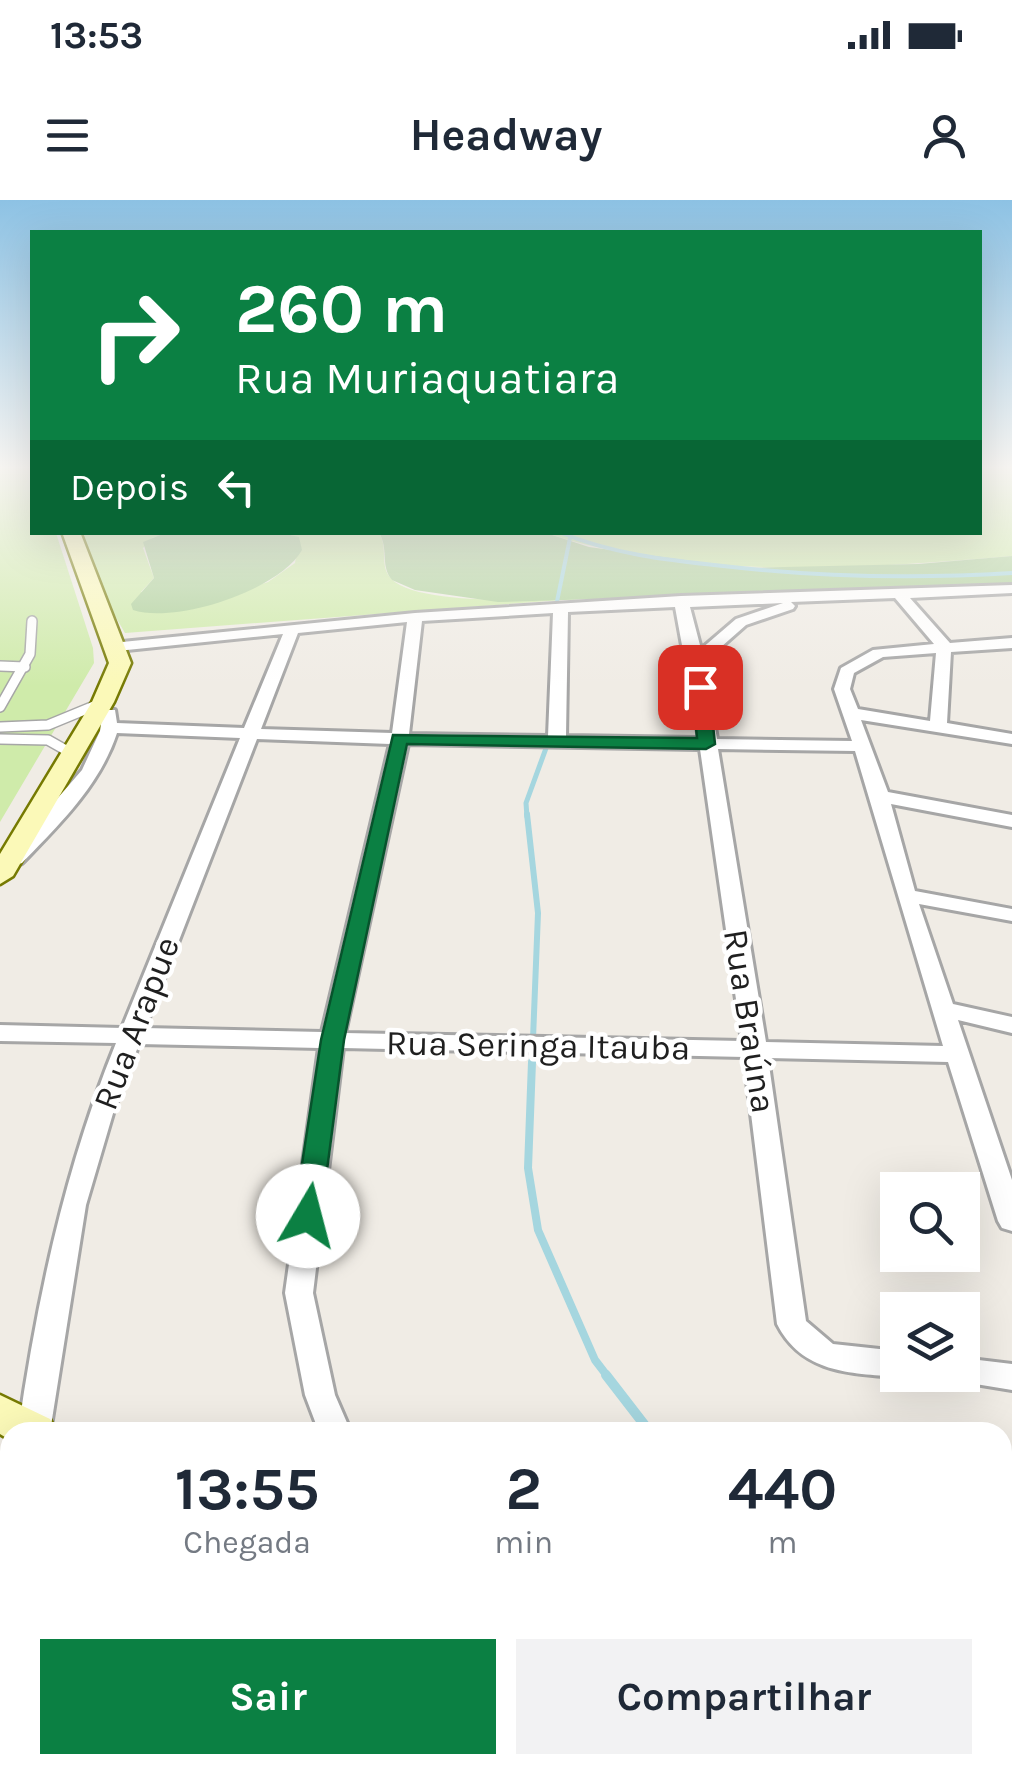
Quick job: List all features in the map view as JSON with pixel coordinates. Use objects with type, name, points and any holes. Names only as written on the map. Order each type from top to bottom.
[{"type":"main road","points":[[2,873],[64,748],[103,702],[120,663],[117,646],[74,539]]},
{"type":"street","points":[[117,646],[415,617],[681,600],[1012,590]]},
{"type":"street","points":[[898,592],[944,646],[938,726]]},
{"type":"street","points":[[698,659],[753,616],[822,596]]},
{"type":"street","name":"Rua Braúna","points":[[681,600],[698,659],[706,744],[756,1052],[792,1324],[802,1344],[826,1356],[880,1362]]},
{"type":"street","points":[[549,740],[555,609]]},
{"type":"street","points":[[330,1422],[320,1396],[299,1293],[332,1040],[400,738],[415,617]]},
{"type":"street","name":"Rua Arapue","points":[[36,1422],[73,1204],[101,1110],[292,630]]},
{"type":"street","points":[[1012,642],[879,653],[847,672],[842,689],[880,796],[906,895],[957,1054],[1002,1164],[1012,1221]]},
{"type":"street","points":[[103,702],[112,728]]},
{"type":"street","points":[[851,714],[1012,739]]},
{"type":"street","points":[[112,728],[400,738],[860,746]]},
{"type":"street","points":[[2,873],[58,814],[112,728]]},
{"type":"street","points":[[880,796],[1012,821]]},
{"type":"street","points":[[906,895],[1012,916]]},
{"type":"street","points":[[942,1009],[1012,1025]]},
{"type":"street","name":"Rua Seringa Itauba","points":[[0,1032],[957,1054]]},
{"type":"street","points":[[980,1373],[1012,1377]]},
{"type":"lane","points":[[0,706],[25,667],[34,636],[32,621]]},
{"type":"lane","points":[[0,666],[25,667]]},
{"type":"lane","points":[[0,727],[48,725],[103,702]]},
{"type":"lane","points":[[0,739],[64,748],[72,718]]},
{"type":"green space","points":[[0,539],[58,539],[93,648],[94,663],[0,822]]},
{"type":"green space","points":[[80,539],[151,539],[143,548],[154,578],[141,592],[186,610],[268,582],[295,563],[299,539],[381,539],[389,576],[403,586],[426,593],[489,600],[602,597],[125,633],[101,592]]},
{"type":"green space","points":[[300,539],[302,550],[290,565],[250,590],[200,608],[152,613],[133,610],[131,604],[154,578],[143,542]]},
{"type":"green space","points":[[382,539],[566,539],[589,547],[744,568],[918,564],[1012,556],[1012,586],[498,602],[415,590],[392,580],[386,569]]},
{"type":"green space","points":[[570,539],[1012,539],[1012,556],[836,567],[718,565],[602,548]]},
{"type":"waterway","points":[[553,621],[570,539]]},
{"type":"waterway","points":[[580,539],[640,555],[795,573],[1012,573]]},
{"type":"waterway","points":[[552,663],[553,619]]},
{"type":"waterway","points":[[527,817],[526,803],[549,740]]},
{"type":"waterway","points":[[527,814],[538,913],[532,1064]]},
{"type":"waterway","points":[[532,1062],[528,1168],[538,1230],[595,1360],[608,1377]]},
{"type":"waterway","points":[[606,1375],[642,1422]]},
{"type":"route","points":[[308,1216],[332,1040],[400,738],[706,744],[700,687]]}]
